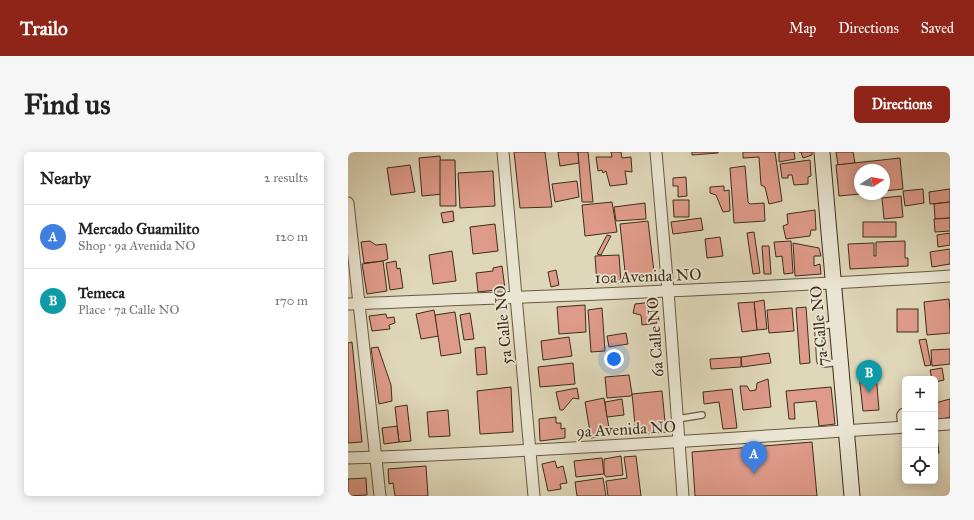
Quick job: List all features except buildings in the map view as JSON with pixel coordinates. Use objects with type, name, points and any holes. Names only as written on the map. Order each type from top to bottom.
[{"type":"street","name":"5a Calle NO","points":[[503,152],[534,496]]},
{"type":"street","name":"6a Calle NO","points":[[656,152],[683,496]]},
{"type":"street","name":"7a Calle NO","points":[[822,152],[852,496]]},
{"type":"street","points":[[348,203],[353,304],[376,457],[380,496]]},
{"type":"street","name":"10a Avenida NO","points":[[353,304],[668,291],[950,276]]},
{"type":"street","points":[[938,425],[950,424]]},
{"type":"street","name":"9a Avenida NO","points":[[348,458],[679,442],[902,427]]},
{"type":"lane","points":[[837,324],[818,327],[820,361],[824,364],[841,362]]},
{"type":"lane","points":[[902,412],[900,415],[902,423]]},
{"type":"lane","points":[[677,419],[702,414]]},
{"type":"place","name":"Temeca","points":[[869,393]]},
{"type":"place","name":"Mercado Guamilito","points":[[754,474]]}]
